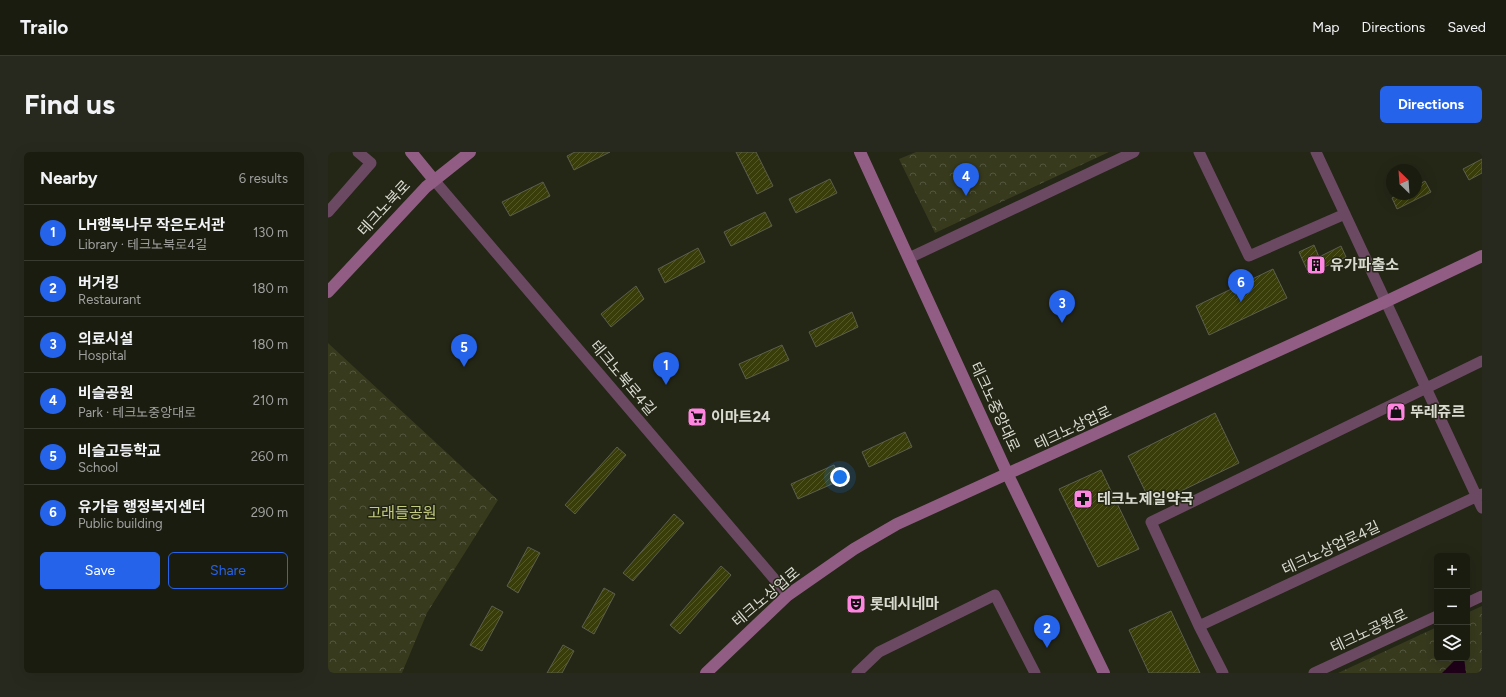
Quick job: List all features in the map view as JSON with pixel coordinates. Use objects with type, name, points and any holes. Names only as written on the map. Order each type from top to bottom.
[{"type":"street","points":[[328,212],[371,163],[358,152]]},
{"type":"street","points":[[411,152],[434,180]]},
{"type":"street","name":"테크노북로","points":[[328,292],[426,187],[470,152]]},
{"type":"street","name":"테크노중앙대로","points":[[860,152],[1008,475],[1104,673]]},
{"type":"street","points":[[909,258],[1134,152]]},
{"type":"street","points":[[1198,152],[1249,256],[1345,214]]},
{"type":"street","points":[[1316,152],[1385,302],[1479,496],[1482,508]]},
{"type":"street","name":"테크노북로4길","points":[[434,180],[788,595]]},
{"type":"street","name":"테크노상업로","points":[[706,673],[788,595],[854,549],[897,524],[1008,475],[1482,256]]},
{"type":"street","points":[[1223,673],[1199,626],[1151,522],[1482,361]]},
{"type":"street","name":"테크노상업로4길","points":[[1199,626],[1479,496]]},
{"type":"street","points":[[857,673],[879,652],[996,595],[1035,673]]},
{"type":"street","points":[[1470,602],[1482,596]]},
{"type":"street","name":"테크노공원로","points":[[1314,673],[1434,617]]},
{"type":"green space","points":[[916,152],[1109,152],[935,233],[899,159]]},
{"type":"green space","name":"고래들공원","points":[[328,343],[498,500],[427,613],[402,673],[328,673]]},
{"type":"green space","points":[[1482,606],[1482,673],[1338,673],[1434,628],[1434,661],[1470,661],[1470,612]]},
{"type":"shaded area","points":[[1454,661],[1464,661],[1466,673],[1442,673]]},
{"type":"building","points":[[575,152],[610,152],[574,170],[567,156]]},
{"type":"building","points":[[736,152],[756,152],[773,186],[757,194]]},
{"type":"building","points":[[1482,159],[1482,173],[1469,180],[1463,169]]},
{"type":"building","points":[[830,179],[837,193],[796,213],[789,199]]},
{"type":"building","points":[[1425,181],[1431,192],[1422,196],[1422,183]]},
{"type":"building","points":[[543,182],[550,196],[510,216],[502,202]]},
{"type":"building","points":[[1393,200],[1415,200],[1397,209]]},
{"type":"building","points":[[765,212],[772,226],[731,246],[724,232]]},
{"type":"building","name":"유가파출소","points":[[1314,245],[1319,257],[1341,246],[1346,257],[1309,274],[1299,252]]},
{"type":"building","points":[[698,248],[705,262],[665,283],[658,269]]},
{"type":"building","points":[[1273,269],[1287,298],[1209,335],[1196,306]]},
{"type":"building","points":[[636,286],[644,299],[611,327],[601,314]]},
{"type":"building","points":[[852,312],[858,327],[816,347],[809,332]]},
{"type":"building","points":[[782,345],[789,360],[746,379],[739,364]]},
{"type":"building","points":[[1215,413],[1239,463],[1152,505],[1128,456]]},
{"type":"building","points":[[905,432],[912,447],[869,467],[862,452]]},
{"type":"building","points":[[617,447],[626,455],[575,514],[565,505]]},
{"type":"building","points":[[834,465],[841,480],[798,499],[791,484]]},
{"type":"building","points":[[1101,470],[1139,549],[1098,567],[1059,489]]},
{"type":"building","points":[[674,514],[684,523],[633,581],[623,573]]},
{"type":"building","points":[[528,547],[540,553],[518,593],[507,586]]},
{"type":"building","points":[[721,566],[731,575],[680,634],[670,625]]},
{"type":"building","points":[[604,588],[615,594],[594,634],[582,627]]},
{"type":"building","points":[[492,606],[503,612],[482,651],[470,645]]},
{"type":"building","points":[[1171,611],[1200,673],[1149,673],[1129,630]]},
{"type":"building","points":[[563,645],[574,651],[562,673],[547,673]]},
{"type":"place","name":"비슬공원","points":[[966,196]]},
{"type":"place","name":"유가파출소","points":[[1316,265]]},
{"type":"place","name":"유가읍 행정복지센터","points":[[1241,302]]},
{"type":"place","name":"의료시설","points":[[1062,323]]},
{"type":"place","name":"비슬고등학교","points":[[464,367]]},
{"type":"place","name":"LH행복나무 작은도서관","points":[[666,385]]},
{"type":"place","name":"뚜레쥬르","points":[[1396,412]]},
{"type":"place","name":"이마트24","points":[[697,417]]},
{"type":"place","name":"테크노제일약국","points":[[1083,499]]},
{"type":"place","name":"롯데시네마","points":[[856,604]]},
{"type":"place","name":"버거킹","points":[[1047,648]]}]
